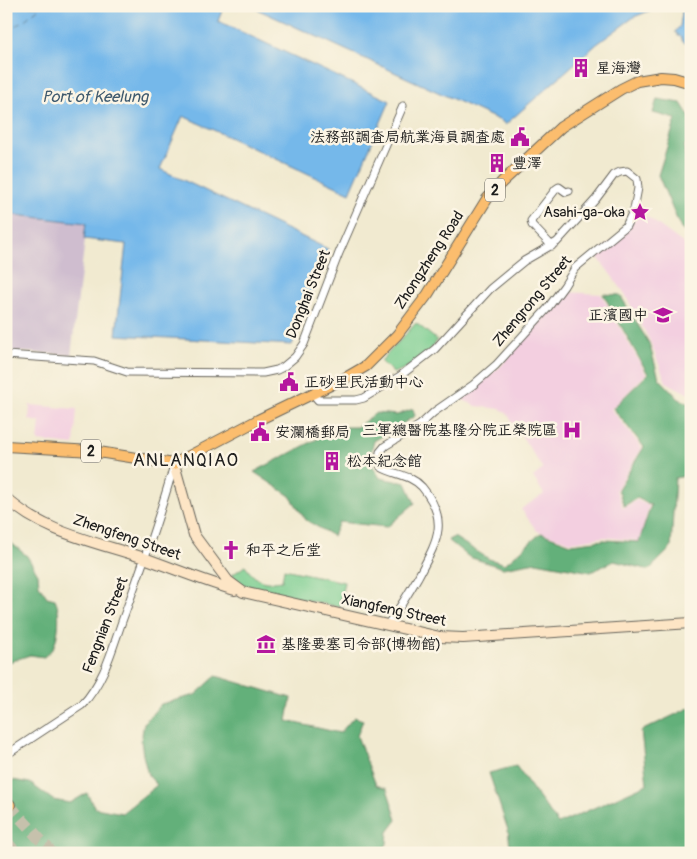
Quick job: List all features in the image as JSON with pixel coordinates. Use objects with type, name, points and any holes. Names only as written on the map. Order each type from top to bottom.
[{"type":"main road","name":"Zhongzheng Road","points":[[174,464],[360,369],[388,345],[428,294],[487,199],[502,182],[561,127],[637,81],[667,78],[691,83]]},
{"type":"main road","name":"2","points":[[6,446],[92,451],[174,464]]},
{"type":"street","name":"Donghai Street","points":[[6,355],[94,361],[127,372],[270,373],[283,367],[295,357],[308,335],[339,253],[403,106]]},
{"type":"street","name":"Zhengrong Street","points":[[313,394],[318,400],[356,400],[364,398],[400,376],[435,349],[490,289],[524,261],[552,246],[596,199],[614,175],[627,171],[637,179],[638,188],[634,209],[626,226],[575,268],[547,309],[496,365],[473,385],[434,412],[420,425],[385,446],[380,452],[379,460],[381,467],[386,471],[409,477],[421,486],[437,513],[439,528],[433,551],[403,605],[387,626]]},
{"type":"street","points":[[552,246],[531,222],[559,187],[566,192],[569,191]]},
{"type":"street","name":"Xiangfeng Street","points":[[174,464],[194,535],[228,581],[243,592],[387,626],[440,636],[463,638],[691,623]]},
{"type":"street","name":"Fengnian Street","points":[[6,756],[72,713],[89,696],[104,674],[174,464]]},
{"type":"street","name":"Zhengfeng Street","points":[[6,498],[25,514],[46,525],[214,584],[243,592]]},
{"type":"street","points":[[214,584],[222,580],[222,574]]},
{"type":"shaded area","points":[[6,214],[87,223],[71,355],[6,351]]},
{"type":"shaded area","name":"正濱國中","points":[[641,215],[649,218],[691,249],[691,395],[666,382],[649,339],[623,291],[596,255]]},
{"type":"shaded area","name":"三軍總醫院基隆分院正榮院區","points":[[566,292],[601,294],[646,374],[611,409],[642,448],[616,490],[623,508],[637,500],[649,506],[639,541],[604,537],[571,542],[537,531],[521,509],[544,494],[533,477],[543,469],[506,412],[500,409],[476,406],[461,399],[500,367]]},
{"type":"shaded area","points":[[30,405],[77,409],[74,445],[38,441],[40,422],[29,420]]},
{"type":"green space","points":[[657,99],[681,103],[691,119],[691,142],[684,146],[685,157],[691,159],[691,237],[681,229],[658,175],[676,119],[653,113]]},
{"type":"green space","points":[[603,294],[620,295],[649,343],[659,378],[679,399],[691,404],[691,489],[686,476],[675,478],[671,548],[649,570],[614,561],[591,572],[536,562],[503,568],[469,557],[448,540],[454,537],[489,559],[505,564],[541,533],[571,544],[604,540],[639,542],[651,505],[637,498],[624,506],[618,489],[644,447],[613,408],[648,374]]},
{"type":"green space","points":[[416,323],[437,340],[434,346],[418,361],[393,373],[381,361]]},
{"type":"green space","points":[[413,409],[415,416],[374,441],[369,460],[380,478],[406,483],[415,503],[387,527],[339,522],[333,536],[306,520],[290,496],[254,472],[340,427],[357,427],[376,413],[397,415]]},
{"type":"green space","points":[[6,536],[10,542],[27,556],[38,574],[39,585],[47,597],[55,599],[59,617],[55,643],[44,657],[30,655],[6,663]]},
{"type":"green space","points":[[245,566],[253,576],[265,582],[282,581],[284,569],[344,582],[339,607],[242,586],[232,575]]},
{"type":"green space","points":[[216,676],[291,698],[287,721],[340,733],[354,717],[363,720],[357,736],[376,785],[387,789],[397,820],[388,832],[387,844],[381,853],[6,853],[6,809],[9,796],[6,779],[30,783],[53,800],[70,803],[87,793],[95,808],[122,813],[157,785],[148,775],[143,755],[141,741],[144,723],[161,704],[195,695]]},
{"type":"green space","points":[[691,707],[691,853],[511,853],[508,830],[489,773],[516,766],[558,824],[647,784],[641,731]]},
{"type":"water","name":"Port of Keelung","points":[[6,6],[224,6],[218,21],[390,101],[350,193],[183,116],[160,169],[328,249],[292,345],[116,335],[126,244],[84,239],[86,223],[6,214]]},
{"type":"water","points":[[250,6],[661,6],[634,17],[597,44],[505,125],[503,122]]},
{"type":"water","points":[[683,6],[691,6],[691,46],[682,41],[682,38],[675,32],[680,26]]},
{"type":"ferry route","points":[[6,31],[22,22],[42,6]]},
{"type":"tunnel","points":[[9,805],[52,853]]},
{"type":"tunnel","points":[[6,841],[16,853]]},
{"type":"place","name":"星海灣","points":[[581,68]]},
{"type":"place","name":"法務部調查局航業海員調查處","points":[[520,137]]},
{"type":"place","name":"豐澤","points":[[497,163]]},
{"type":"place","name":"Asahi-ga-oka","points":[[640,212]]},
{"type":"place","name":"正濱國中","points":[[663,315]]},
{"type":"place","name":"正砂里民活動中心","points":[[289,382]]},
{"type":"place","name":"三軍總醫院基隆分院正榮院區","points":[[572,430]]},
{"type":"place","name":"安瀾橋郵局","points":[[260,432]]},
{"type":"place","name":"松本紀念館","points":[[332,461]]},
{"type":"place","name":"和平之后堂","points":[[231,550]]},
{"type":"place","name":"基隆要塞司令部(博物館)","points":[[266,644]]},
{"type":"district","name":"ANLANQIAO","points":[[186,460]]}]
